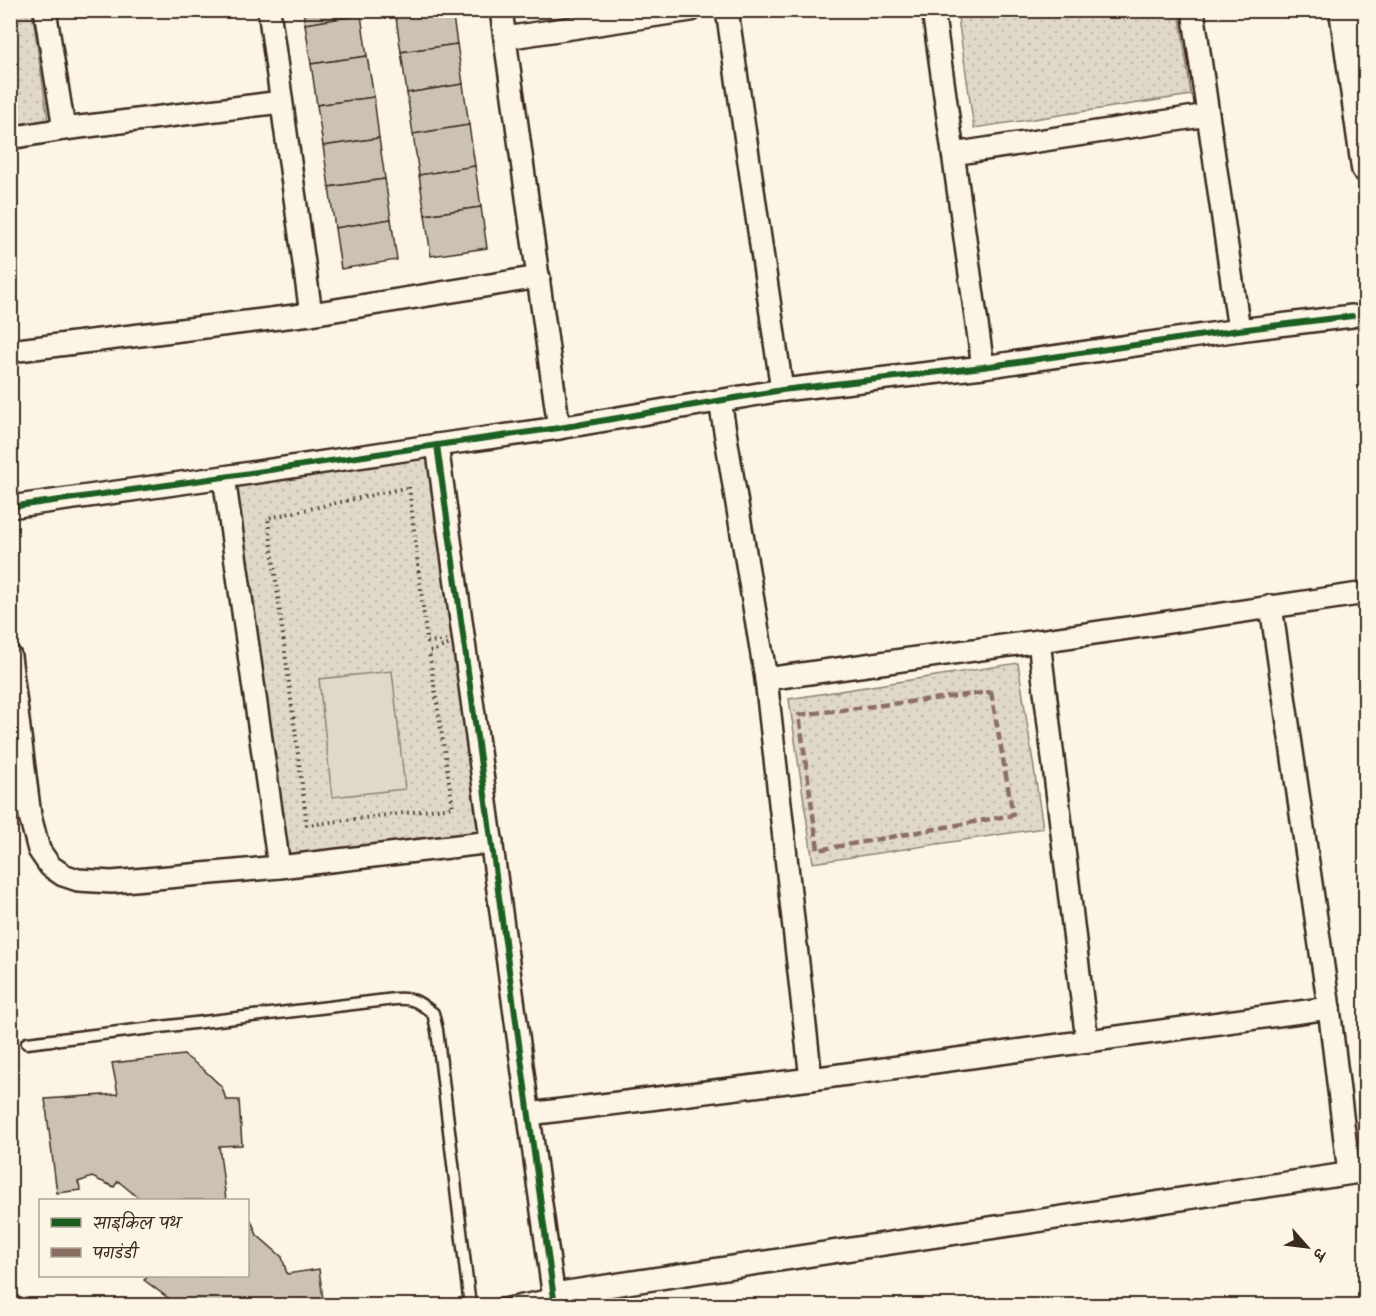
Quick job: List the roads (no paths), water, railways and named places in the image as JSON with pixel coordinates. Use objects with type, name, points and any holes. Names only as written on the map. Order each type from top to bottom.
[{"type":"main road","points":[[1344,10],[1365,168]]},
{"type":"street","points":[[45,10],[64,129]]},
{"type":"street","points":[[269,10],[311,314]]},
{"type":"street","points":[[501,10],[559,428]]},
{"type":"street","points":[[505,38],[692,10]]},
{"type":"street","points":[[727,10],[782,390]]},
{"type":"street","points":[[933,10],[983,366]]},
{"type":"street","points":[[1193,10],[1239,330]]},
{"type":"street","points":[[10,138],[64,129],[281,102]]},
{"type":"street","points":[[953,154],[1208,115]]},
{"type":"street","points":[[10,351],[311,314],[539,277]]},
{"type":"street","points":[[10,507],[559,428],[782,390],[983,366],[1352,316]]},
{"type":"street","points":[[720,401],[766,679],[811,1079]]},
{"type":"street","points":[[437,445],[555,1300],[1357,1172],[1329,1008],[1271,606]]},
{"type":"street","points":[[224,477],[279,867]]},
{"type":"street","points":[[766,679],[1365,593]]},
{"type":"street","points":[[1039,641],[1087,1041]]},
{"type":"street","points":[[10,656],[30,816],[39,850],[50,866],[63,875],[78,880],[112,882],[279,867],[492,842]]},
{"type":"street","points":[[529,1114],[811,1079],[1329,1008]]},
{"type":"lane","points":[[27,1043],[394,999],[409,998],[419,1002],[433,1013],[436,1030],[471,1305]]},
{"type":"lane","points":[[496,1305],[555,1300]]}]
